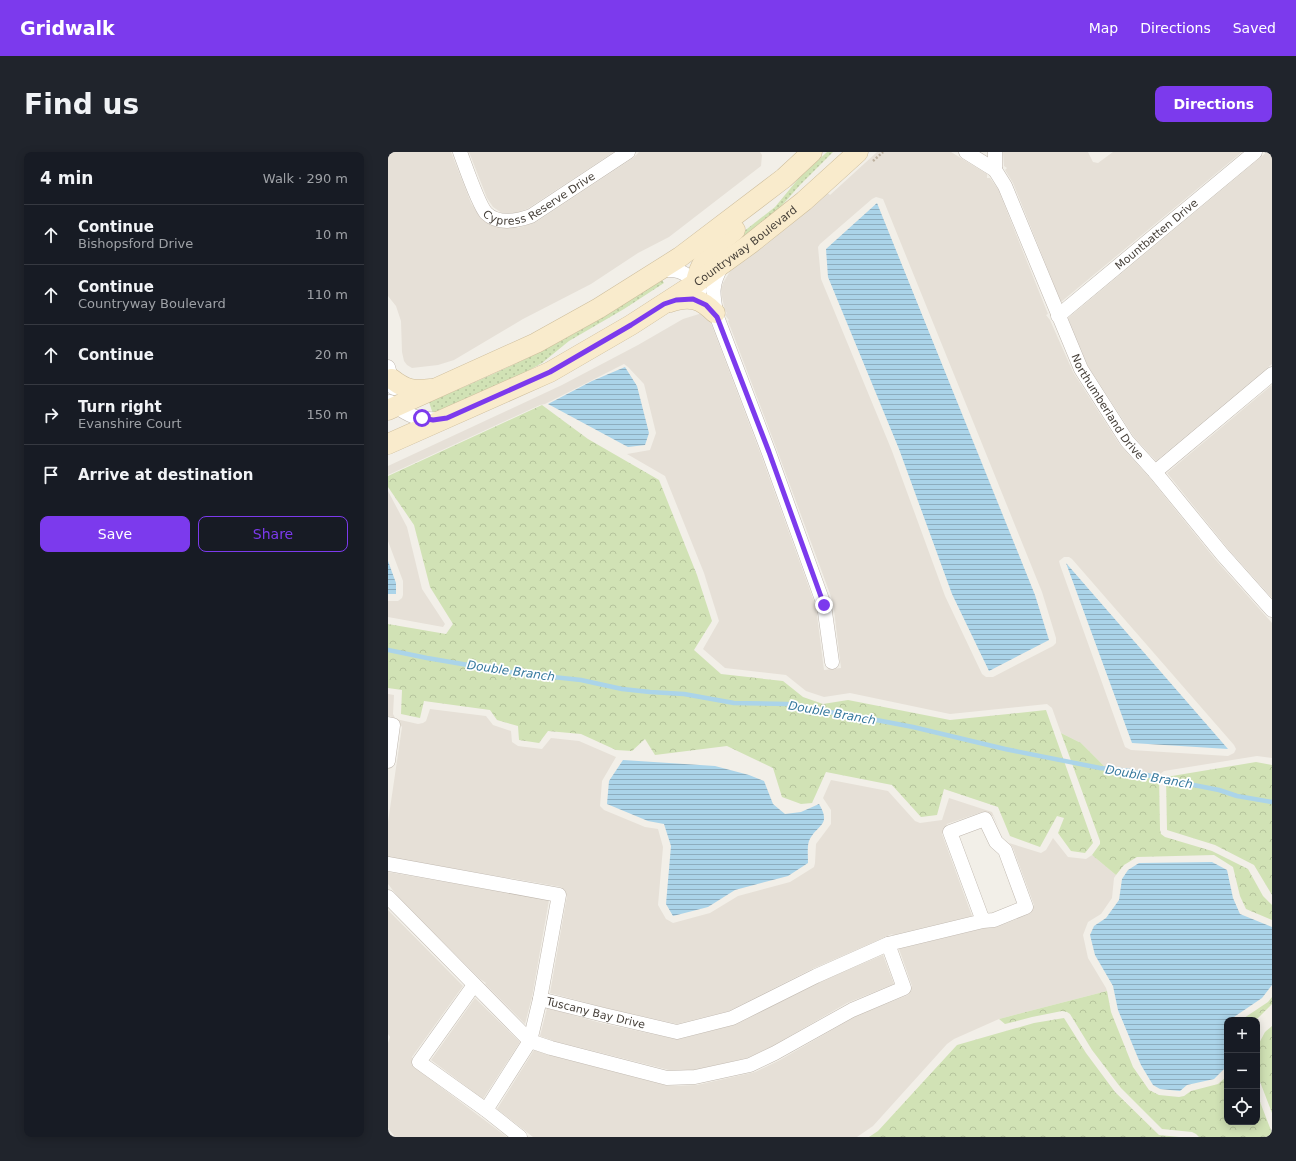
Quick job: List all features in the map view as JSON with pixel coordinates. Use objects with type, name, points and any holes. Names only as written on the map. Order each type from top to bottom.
[{"type":"street","name":"Cypress Reserve Drive","points":[[460,152],[479,201],[486,213],[500,220],[518,220],[531,216],[628,152]]},
{"type":"street","points":[[778,222],[816,175],[840,152]]},
{"type":"street","name":"Countryway Boulevard","points":[[388,444],[550,372],[631,325],[696,283],[778,222],[804,201],[858,152]]},
{"type":"street","name":"Northumberland Drive","points":[[966,152],[995,170],[1005,186],[1081,369],[1128,441],[1222,554],[1272,610]]},
{"type":"street","name":"Northumberland Drive","points":[[994,152],[995,170]]},
{"type":"street","name":"Mountbatten Drive","points":[[1058,316],[1254,152]]},
{"type":"street","points":[[390,410],[536,343],[599,308],[692,247],[784,178],[805,158]]},
{"type":"street","points":[[696,283],[697,275],[711,250],[760,212],[777,196],[805,158]]},
{"type":"street","points":[[716,315],[713,298],[714,281],[725,262]]},
{"type":"street","points":[[659,270],[678,271],[684,273],[696,283],[716,315],[769,452],[824,605],[832,662]]},
{"type":"street","points":[[664,304],[676,300],[693,299],[706,305],[716,315]]},
{"type":"street","points":[[390,373],[406,389],[414,390],[439,388]]},
{"type":"street","points":[[390,373],[390,410]]},
{"type":"street","points":[[1155,472],[1272,374]]},
{"type":"street","points":[[390,410],[404,413],[413,417],[433,420],[447,418]]},
{"type":"street","points":[[388,724],[393,726],[388,761]]},
{"type":"street","name":"Tuscany Bay Drive","points":[[388,864],[559,895],[540,999],[677,1032],[732,1018],[816,976],[888,944],[983,921],[994,920],[1026,908],[1005,850],[996,842],[985,819],[950,832],[983,921]]},
{"type":"street","points":[[388,897],[530,1041],[551,1048],[667,1078],[695,1077],[750,1065],[775,1053],[852,1010],[904,988],[888,944]]},
{"type":"street","points":[[474,985],[419,1062],[486,1110],[520,1137]]},
{"type":"street","points":[[486,1110],[530,1041],[540,999]]},
{"type":"shaded area","points":[[388,152],[451,152],[471,203],[479,216],[495,227],[518,228],[536,222],[633,158],[639,152],[760,152],[762,155],[761,166],[669,237],[638,253],[591,284],[523,319],[454,360],[438,365],[412,368],[404,361],[402,352],[401,321],[396,306],[388,296]]},
{"type":"shaded area","points":[[469,152],[614,152],[527,209],[516,213],[502,213],[493,207],[487,198]]},
{"type":"shaded area","points":[[877,152],[951,152],[987,174],[987,178],[990,178],[998,189],[1048,314],[1046,315],[1050,320],[1073,372],[1120,445],[1149,477],[1215,559],[1272,623],[1272,758],[1257,756],[1164,771],[1159,775],[1109,771],[1081,743],[1061,733],[1052,708],[1047,704],[950,714],[850,693],[824,697],[806,691],[786,675],[725,668],[703,649],[719,621],[704,573],[665,476],[627,454],[650,450],[656,433],[644,384],[624,364],[545,404],[388,475],[388,466],[562,385],[638,345],[683,319],[704,314],[712,326],[816,607],[824,670],[841,668],[833,602],[728,321],[729,320],[725,315],[727,313],[725,311],[721,290],[723,283],[732,268],[826,192],[830,195]],"holes":[[[876,197],[883,199],[1042,592],[1056,638],[1056,643],[1053,646],[993,677],[986,677],[982,674],[945,596],[892,451],[821,279],[818,247],[820,244]],[[1064,557],[1069,557],[1072,559],[1234,745],[1236,749],[1234,753],[1228,756],[1131,750],[1125,747],[1060,565],[1059,561]]]},
{"type":"shaded area","points":[[1003,152],[1088,152],[1093,162],[1098,163],[1113,152],[1242,152],[1061,302],[1013,183],[1005,170],[1007,168],[1004,166]]},
{"type":"shaded area","points":[[1267,152],[1272,152],[1272,364],[1156,461],[1134,437],[1088,366],[1068,318]]},
{"type":"shaded area","points":[[1272,385],[1272,598],[1229,550],[1167,473]]},
{"type":"shaded area","points":[[388,491],[407,527],[422,589],[445,624],[443,627],[388,617],[388,601],[398,601],[402,598],[403,581],[388,541]]},
{"type":"shaded area","points":[[388,694],[394,695],[393,714],[395,718],[388,716]]},
{"type":"shaded area","points":[[430,709],[486,716],[493,725],[511,731],[512,742],[518,746],[542,749],[551,738],[579,741],[616,757],[602,781],[600,806],[604,810],[645,827],[658,829],[663,847],[658,905],[666,919],[673,923],[710,913],[738,896],[790,882],[814,867],[816,844],[831,824],[831,810],[823,798],[831,780],[888,791],[915,821],[920,823],[942,820],[949,798],[992,812],[999,828],[993,816],[982,812],[947,824],[942,834],[972,916],[892,934],[812,969],[729,1011],[677,1024],[606,1008],[550,993],[567,896],[561,887],[388,857],[388,822],[402,727],[396,719],[418,724],[423,723],[426,721]]},
{"type":"shaded area","points":[[1053,838],[1068,857],[1086,859],[1092,855],[1116,875],[1114,878],[1112,898],[1101,914],[1088,922],[1083,935],[1088,958],[1107,991],[999,1019],[954,1039],[947,1044],[873,1126],[857,1137],[533,1137],[497,1109],[534,1050],[668,1086],[697,1085],[755,1072],[780,1060],[856,1016],[908,995],[912,986],[899,949],[985,928],[997,927],[1029,914],[1034,905],[1013,848],[1009,843],[1041,853],[1046,850]]},
{"type":"shaded area","points":[[388,872],[549,900],[532,997],[525,1024],[485,984],[486,983],[480,979],[399,898],[388,884]]},
{"type":"shaded area","points":[[388,910],[463,986],[412,1057],[414,1067],[507,1137],[395,1137],[388,1128],[388,1043],[390,1037],[388,1034]]},
{"type":"shaded area","points":[[883,955],[894,984],[847,1003],[771,1047],[747,1058],[694,1070],[669,1070],[554,1041],[540,1036],[547,1008],[601,1023],[680,1039],[737,1024],[820,982]]},
{"type":"shaded area","points":[[475,998],[520,1042],[483,1099],[431,1060]]},
{"type":"green space","points":[[827,152],[833,152],[800,185],[777,211],[727,249],[738,236],[775,207],[799,178]]},
{"type":"green space","points":[[662,280],[664,283],[624,309],[569,341],[542,363],[517,377],[433,414],[429,402],[493,374],[557,343],[597,321]]},
{"type":"green space","points":[[542,405],[588,439],[659,480],[697,575],[712,621],[694,650],[721,674],[783,681],[803,697],[823,704],[848,700],[950,720],[1046,710],[1093,843],[1085,853],[1071,851],[1058,833],[1064,818],[1057,816],[1040,847],[1010,836],[998,807],[944,789],[937,815],[921,817],[892,785],[826,772],[812,803],[801,804],[782,797],[773,768],[727,746],[655,755],[645,739],[632,751],[616,750],[581,734],[548,731],[539,743],[519,740],[518,726],[497,720],[490,710],[424,701],[420,718],[401,714],[402,690],[388,688],[388,624],[446,634],[453,624],[430,587],[414,525],[388,487],[388,476]]},
{"type":"green space","points":[[1061,733],[1081,743],[1109,771],[1159,775],[1161,834],[1165,837],[1212,851],[1248,869],[1263,896],[1272,905],[1272,920],[1246,909],[1240,896],[1233,867],[1214,855],[1137,857],[1124,865],[1116,875],[1092,855],[1100,844],[1100,841]]},
{"type":"green space","points":[[1256,762],[1272,765],[1272,895],[1254,865],[1215,845],[1167,830],[1166,777]]},
{"type":"green space","points":[[1107,991],[1111,1012],[1133,1067],[1149,1090],[1159,1095],[1179,1097],[1184,1096],[1191,1091],[1218,1084],[1224,1079],[1224,1125],[1260,1125],[1260,1102],[1272,1133],[1272,1137],[1199,1137],[1192,1132],[1162,1129],[1121,1088],[1092,1050],[1070,1014],[1062,1011],[1005,1024],[999,1019]]},
{"type":"green space","points":[[1272,997],[1272,1004],[1259,1017],[1246,1017],[1268,1002]]},
{"type":"green space","points":[[1064,1018],[1086,1053],[1115,1092],[1159,1135],[1179,1137],[869,1137],[878,1131],[957,1045],[1034,1023]]},
{"type":"green space","points":[[1272,1026],[1272,1113],[1260,1082],[1260,1041],[1265,1032]]},
{"type":"water","points":[[877,203],[1035,595],[1049,640],[989,671],[952,594],[899,449],[828,277],[826,249]]},
{"type":"water","points":[[625,367],[637,386],[649,433],[645,445],[628,447],[548,404],[592,381]]},
{"type":"water","points":[[388,561],[396,583],[396,594],[388,594]]},
{"type":"water","points":[[1066,563],[1228,749],[1132,743]]},
{"type":"water","points":[[623,760],[715,766],[749,775],[764,781],[773,804],[785,814],[801,812],[819,804],[823,811],[824,821],[809,841],[808,863],[788,876],[735,890],[708,907],[673,916],[666,904],[671,846],[664,824],[648,821],[607,804],[609,781]]},
{"type":"water","points":[[1212,862],[1227,870],[1233,898],[1240,914],[1272,927],[1272,985],[1262,998],[1234,1017],[1224,1017],[1224,1069],[1214,1079],[1187,1085],[1180,1091],[1160,1089],[1153,1085],[1141,1065],[1118,1010],[1113,986],[1095,955],[1090,935],[1094,926],[1106,918],[1119,900],[1122,879],[1128,870],[1139,863]]},
{"type":"waterway","name":"Double Branch","points":[[388,650],[515,673],[581,680],[622,689],[684,694],[734,703],[787,704],[913,727],[1005,749],[1100,768],[1130,771],[1219,790],[1237,796],[1272,802]]},
{"type":"route","points":[[422,418],[433,420],[447,418],[550,372],[664,304],[685,298],[700,301],[715,313],[717,317],[769,452],[824,605]]}]
